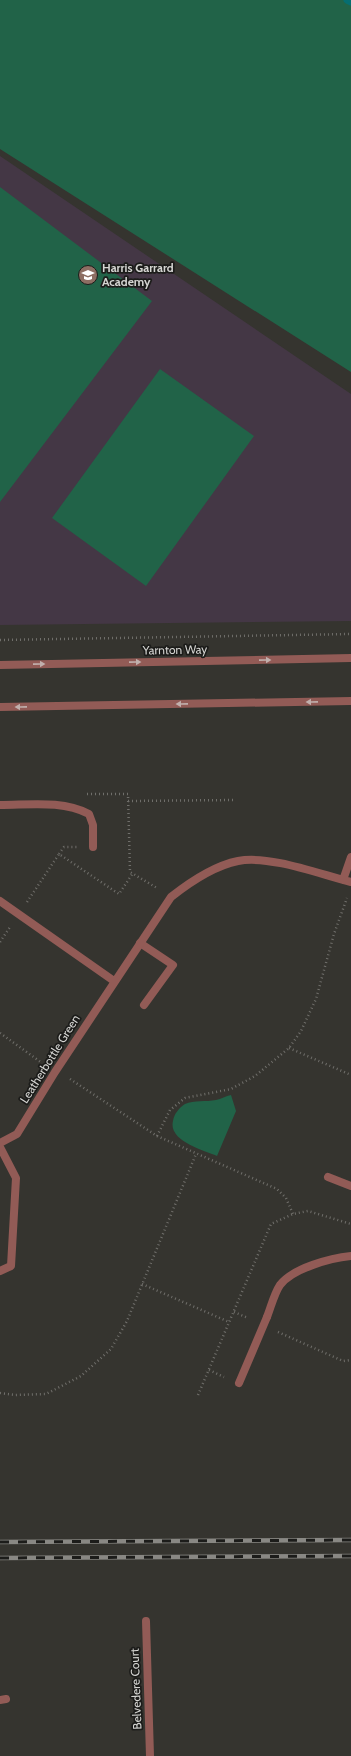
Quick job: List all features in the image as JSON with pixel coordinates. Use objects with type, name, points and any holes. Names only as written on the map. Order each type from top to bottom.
[{"type":"street","name":"Yarnton Way","points":[[0,665],[351,658]]},
{"type":"street","points":[[0,707],[351,701]]},
{"type":"street","points":[[0,805],[66,805],[78,808],[89,814],[93,825],[93,847]]},
{"type":"street","name":"Leatherbottle Green","points":[[0,1143],[17,1134],[114,981],[171,897],[193,881],[216,868],[238,861],[267,860],[347,881],[351,857]]},
{"type":"street","points":[[0,901],[114,981]]},
{"type":"street","points":[[140,943],[173,965],[144,1005]]},
{"type":"street","points":[[0,1147],[16,1178],[11,1266],[0,1271]]},
{"type":"street","points":[[328,1177],[351,1186]]},
{"type":"street","points":[[239,1384],[280,1285],[290,1277],[313,1264],[338,1257],[351,1256]]},
{"type":"street","name":"Belvedere Court","points":[[146,1621],[150,1756]]},
{"type":"path","name":"Yarnton Way","points":[[0,640],[351,634]]},
{"type":"path","points":[[128,801],[235,800]]},
{"type":"path","points":[[19,915],[59,854],[119,894],[133,874]]},
{"type":"path","points":[[157,1136],[170,1110],[185,1098],[231,1089],[255,1076],[289,1048],[301,1031],[316,999],[334,934],[349,895]]},
{"type":"path","points":[[0,1033],[157,1136],[277,1189],[286,1198],[293,1214]]},
{"type":"path","points":[[289,1048],[351,1075]]},
{"type":"path","points":[[0,1393],[14,1395],[46,1394],[81,1376],[111,1349],[127,1321],[196,1154]]},
{"type":"path","points":[[198,1395],[271,1224],[293,1214],[308,1211],[351,1224]]},
{"type":"path","points":[[142,1284],[229,1322]]},
{"type":"path","points":[[234,1312],[265,1321],[343,1361],[351,1360]]},
{"type":"shaded area","name":"Harris Garrard Academy","points":[[0,156],[351,394],[351,621],[0,625]]},
{"type":"green space","points":[[0,0],[351,0],[351,372],[0,149]]},
{"type":"green space","points":[[0,187],[152,301],[0,502]]},
{"type":"green space","points":[[160,369],[254,436],[146,586],[52,518]]},
{"type":"green space","points":[[231,1095],[236,1111],[217,1156],[188,1144],[176,1134],[173,1128],[174,1116],[185,1104],[216,1100]]},
{"type":"waterway","points":[[347,0],[351,2]]},
{"type":"railway","points":[[0,1542],[351,1540]]},
{"type":"railway","points":[[0,1558],[351,1556]]},
{"type":"place","name":"Harris Garrard Academy","points":[[88,275]]}]
